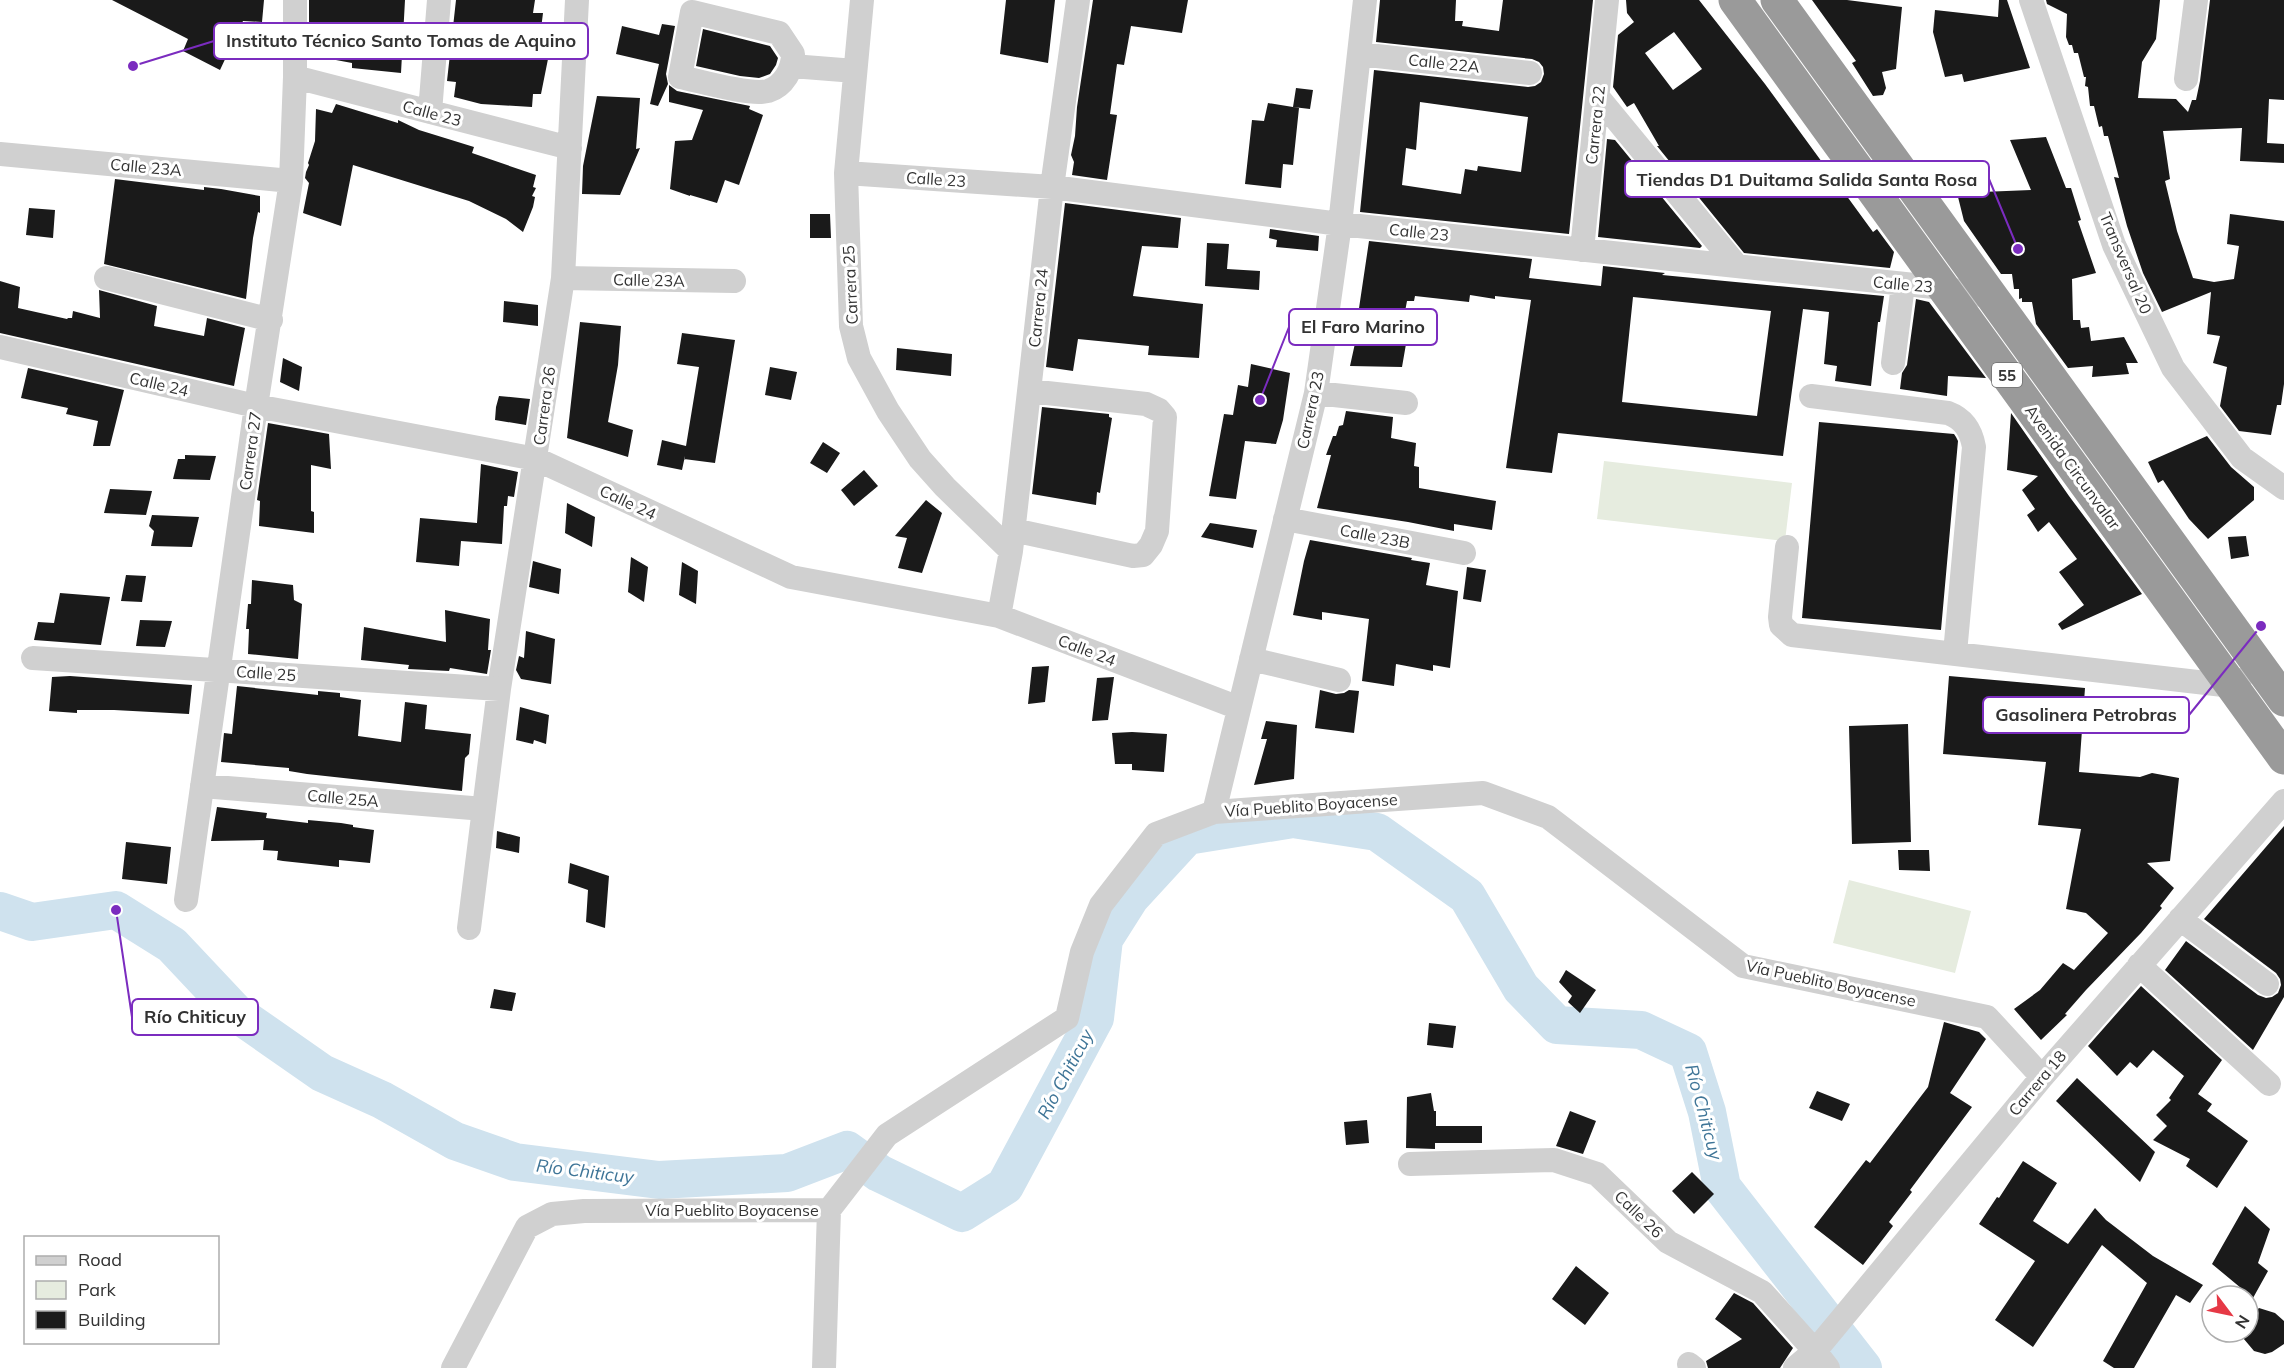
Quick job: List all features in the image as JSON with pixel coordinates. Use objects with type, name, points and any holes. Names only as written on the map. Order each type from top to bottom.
[{"type":"highway","name":"Avenida Circunvalar","points":[[1735,0],[2232,686],[2282,751]]},
{"type":"highway","name":"Avenida Circunvalar","points":[[1777,0],[2284,700]]},
{"type":"street","name":"Carrera 27","points":[[186,900],[256,406],[291,181],[295,0]]},
{"type":"street","points":[[430,112],[439,0]]},
{"type":"street","name":"Carrera 26","points":[[469,928],[499,689],[563,278],[577,0]]},
{"type":"street","name":"Carrera 25","points":[[862,0],[846,173],[851,326],[859,358],[888,411],[920,459],[945,487],[1012,541]]},
{"type":"street","name":"Carrera 24","points":[[999,616],[1012,541],[1052,187],[1078,0]]},
{"type":"street","name":"Carrera 23","points":[[1214,812],[1316,393],[1340,224],[1365,0]]},
{"type":"street","name":"Carrera 22","points":[[1582,250],[1607,0]]},
{"type":"street","name":"Transversal 20","points":[[2026,0],[2114,245],[2173,368],[2242,458],[2284,488]]},
{"type":"street","points":[[2186,79],[2196,0]]},
{"type":"street","points":[[692,12],[779,33],[793,54],[792,66],[780,84],[769,91],[762,92],[680,76],[692,12]]},
{"type":"street","name":"Calle 22A","points":[[1359,54],[1530,73]]},
{"type":"street","points":[[792,66],[855,71]]},
{"type":"street","name":"Calle 23","points":[[295,77],[570,148]]},
{"type":"street","points":[[1598,97],[1737,266]]},
{"type":"street","name":"Calle 23A","points":[[0,154],[291,181]]},
{"type":"street","name":"Calle 23","points":[[846,173],[1052,187],[1340,224],[1943,288],[1992,297]]},
{"type":"street","points":[[106,278],[271,320]]},
{"type":"street","name":"Calle 23A","points":[[563,278],[734,281]]},
{"type":"street","points":[[1893,363],[1903,285]]},
{"type":"street","name":"Calle 24","points":[[0,347],[256,406],[536,459],[791,577],[999,616],[1239,708]]},
{"type":"street","points":[[1012,541],[1133,556],[1143,555],[1151,545],[1157,531],[1165,417],[1159,410],[1146,404],[1029,392]]},
{"type":"street","points":[[1316,393],[1406,404]]},
{"type":"street","points":[[1811,396],[1948,413],[1957,416],[1969,429],[1974,447],[1955,653]]},
{"type":"street","name":"Calle 23B","points":[[1285,519],[1464,553]]},
{"type":"street","points":[[1787,547],[1780,617],[1781,625],[1792,634],[2232,686],[2258,665]]},
{"type":"street","name":"Calle 25","points":[[33,657],[499,689]]},
{"type":"street","points":[[1251,659],[1339,680]]},
{"type":"street","name":"Calle 25A","points":[[202,786],[484,809]]},
{"type":"street","name":"Vía Pueblito Boyacense","points":[[453,1368],[527,1227],[552,1214],[584,1211],[829,1210],[887,1135],[1067,1018],[1082,952],[1101,905],[1156,834],[1214,812],[1483,793],[1548,817],[1743,966],[1987,1017],[2042,1077]]},
{"type":"street","name":"Carrera 18","points":[[1795,1368],[1822,1353],[1854,1304],[2042,1077],[2284,801]]},
{"type":"street","points":[[2180,919],[2267,984]]},
{"type":"street","points":[[2139,965],[2269,1084]]},
{"type":"street","name":"Calle 26","points":[[1410,1164],[1554,1160],[1597,1174],[1668,1242],[1762,1292],[1822,1353]]},
{"type":"street","points":[[824,1368],[829,1210]]},
{"type":"green space","points":[[1604,461],[1792,483],[1785,541],[1597,519]]},
{"type":"green space","points":[[1849,880],[1971,911],[1955,973],[1833,943]]},
{"type":"building","points":[[112,0],[264,0],[262,22],[243,21],[220,70],[183,51],[188,39]]},
{"type":"building","points":[[309,0],[405,0],[401,73],[352,68],[352,63],[309,55]]},
{"type":"building","points":[[456,0],[535,0],[533,13],[543,13],[539,45],[548,46],[548,59],[541,94],[533,94],[532,107],[481,104],[454,97],[456,82],[447,81]]},
{"type":"building","points":[[1006,0],[1055,0],[1048,63],[1000,54]]},
{"type":"building","points":[[1093,0],[1188,0],[1182,33],[1131,26],[1124,65],[1117,64],[1110,114],[1117,115],[1107,180],[1072,175],[1074,162],[1071,155]]},
{"type":"building","points":[[1380,0],[1456,0],[1455,21],[1463,21],[1462,26],[1499,31],[1503,0],[1593,0],[1569,234],[1360,212],[1374,70],[1528,87],[1541,82],[1544,74],[1539,62],[1532,59],[1376,42]],"holes":[[[1420,102],[1528,117],[1521,172],[1478,166],[1477,171],[1465,169],[1461,194],[1402,185],[1406,148],[1416,150]]]},
{"type":"building","points":[[1626,0],[1699,0],[1765,84],[1873,232],[1877,229],[1894,252],[1890,268],[1744,253],[1657,146],[1659,146],[1634,103],[1627,107],[1613,87],[1618,35],[1634,22],[1627,13]],"holes":[[[1674,32],[1702,69],[1673,90],[1645,53]]]},
{"type":"building","points":[[1812,0],[1847,0],[1902,7],[1896,69],[1882,72],[1886,88],[1883,95],[1873,96],[1852,63],[1856,61]]},
{"type":"building","points":[[1999,0],[2007,0],[2030,68],[1964,82],[1962,74],[1945,77],[1933,32],[1935,10],[1998,17]]},
{"type":"building","points":[[2046,0],[2160,0],[2156,39],[2142,62],[2138,98],[2176,99],[2188,112],[2192,100],[2196,100],[2200,81],[2210,0],[2284,0],[2284,100],[2269,99],[2267,143],[2284,144],[2284,163],[2240,161],[2242,128],[2163,131],[2170,179],[2165,181],[2177,231],[2193,278],[2214,282],[2234,279],[2239,246],[2227,244],[2230,214],[2284,221],[2284,384],[2281,405],[2277,405],[2271,435],[2239,431],[2220,406],[2227,367],[2213,363],[2220,336],[2207,334],[2211,292],[2162,312],[2143,273],[2127,226],[2114,177],[2119,178],[2108,136],[2104,136],[2102,126],[2099,127],[2094,106],[2090,106],[2088,87],[2085,86],[2086,77],[2084,77],[2078,53],[2074,53],[2066,37],[2067,14],[2047,4]]},
{"type":"building","points":[[662,24],[675,26],[666,74],[668,84],[658,106],[650,104],[659,64],[616,54],[622,26],[659,35]]},
{"type":"building","points":[[703,29],[770,46],[778,58],[776,65],[770,74],[759,78],[696,66]]},
{"type":"building","points":[[669,85],[677,91],[750,106],[749,109],[763,115],[739,185],[725,180],[717,203],[670,189],[675,141],[692,140],[703,110],[669,102]]},
{"type":"building","points":[[1296,88],[1313,90],[1310,109],[1293,107]]},
{"type":"building","points":[[597,96],[640,98],[636,149],[640,148],[620,195],[582,194],[583,166]]},
{"type":"building","points":[[1268,103],[1299,108],[1293,165],[1283,164],[1281,188],[1245,184],[1252,120],[1264,121]]},
{"type":"building","points":[[336,104],[398,123],[398,120],[419,130],[474,147],[472,153],[536,175],[533,187],[536,188],[532,196],[535,197],[533,207],[523,232],[506,219],[469,201],[353,165],[341,226],[303,213],[309,183],[305,178],[306,172],[315,141],[316,109],[332,113]]},
{"type":"building","points":[[2046,137],[2066,188],[2071,188],[2081,220],[2078,221],[2096,273],[2072,279],[2073,320],[2080,320],[2081,328],[2089,327],[2091,341],[2124,337],[2138,363],[2126,363],[2129,374],[2092,377],[2093,366],[2068,368],[2036,324],[2032,302],[2022,302],[2022,298],[2019,299],[2019,289],[2014,289],[2012,274],[2001,274],[1964,221],[1957,193],[2031,190],[2010,140]]},
{"type":"building","points":[[1607,139],[1615,140],[1702,246],[1700,248],[1598,237]]},
{"type":"building","points":[[115,179],[204,190],[204,187],[260,196],[260,213],[258,212],[253,238],[246,299],[104,264]]},
{"type":"building","points":[[1065,203],[1181,218],[1178,248],[1142,246],[1133,296],[1203,304],[1199,358],[1148,355],[1149,346],[1078,339],[1073,371],[1046,367]]},
{"type":"building","points":[[29,208],[55,210],[53,238],[26,235]]},
{"type":"building","points":[[810,214],[830,214],[831,238],[810,238]]},
{"type":"building","points":[[1270,229],[1319,236],[1318,251],[1276,247],[1277,240],[1269,238]]},
{"type":"building","points":[[1369,241],[1532,259],[1529,278],[1601,286],[1603,266],[1665,273],[1662,275],[1884,296],[1880,322],[1878,322],[1871,386],[1835,381],[1837,366],[1824,364],[1829,312],[1803,309],[1783,456],[1558,433],[1552,473],[1506,468],[1531,300],[1495,296],[1495,299],[1470,295],[1469,302],[1415,296],[1414,301],[1407,301],[1399,343],[1406,344],[1402,367],[1350,366],[1361,316],[1358,315]],"holes":[[[1633,297],[1771,311],[1757,416],[1622,402]]]},
{"type":"building","points":[[1207,243],[1229,244],[1227,269],[1260,271],[1259,290],[1205,286]]},
{"type":"building","points":[[0,281],[20,287],[18,308],[67,319],[72,318],[73,311],[100,318],[99,290],[157,306],[154,326],[204,336],[207,318],[245,328],[234,386],[0,333]]},
{"type":"building","points":[[1916,299],[1929,302],[1986,378],[1948,376],[1947,396],[1900,389],[1902,373],[1907,365]]},
{"type":"building","points":[[504,301],[538,305],[538,326],[503,322]]},
{"type":"building","points":[[580,322],[621,326],[618,365],[608,422],[633,430],[628,457],[567,438]]},
{"type":"building","points":[[682,333],[735,340],[715,463],[684,459],[682,470],[657,465],[662,440],[686,446],[699,367],[677,364]]},
{"type":"building","points":[[897,348],[952,354],[951,376],[896,370]]},
{"type":"building","points":[[283,358],[302,367],[299,391],[280,382]]},
{"type":"building","points":[[1251,364],[1290,373],[1283,420],[1276,444],[1245,441],[1236,499],[1209,496],[1224,414],[1233,415],[1238,385],[1248,387]]},
{"type":"building","points":[[770,367],[797,372],[791,400],[765,395]]},
{"type":"building","points":[[28,368],[124,390],[110,446],[93,446],[98,421],[66,414],[68,408],[21,398]]},
{"type":"building","points":[[499,396],[530,399],[526,425],[495,420]]},
{"type":"building","points":[[1042,407],[1109,414],[1112,418],[1096,505],[1032,494]]},
{"type":"building","points":[[1346,411],[1393,417],[1391,438],[1416,443],[1414,466],[1419,467],[1419,488],[1496,501],[1492,530],[1454,524],[1454,531],[1317,508],[1331,455],[1326,455],[1333,436],[1336,436],[1339,426],[1343,425]]},
{"type":"building","points":[[2011,413],[2142,594],[2062,630],[2058,624],[2084,605],[2059,572],[2077,559],[2049,522],[2038,532],[2027,515],[2035,509],[2022,490],[2038,476],[2007,470]]},
{"type":"building","points":[[1819,422],[1954,434],[1956,437],[1958,441],[1941,630],[1802,618]]},
{"type":"building","points":[[268,423],[329,434],[331,469],[311,465],[311,511],[314,512],[314,533],[259,526],[260,501],[257,500]]},
{"type":"building","points":[[2207,436],[2231,467],[2254,487],[2254,500],[2208,539],[2189,519],[2163,480],[2158,483],[2148,462]]},
{"type":"building","points":[[823,442],[840,453],[827,473],[810,463]]},
{"type":"building","points":[[185,455],[216,456],[210,480],[173,479],[178,459],[185,459]]},
{"type":"building","points":[[481,464],[518,472],[514,497],[508,496],[507,506],[504,506],[502,544],[461,541],[459,566],[416,562],[420,518],[477,523]]},
{"type":"building","points":[[864,470],[878,486],[854,506],[841,490]]},
{"type":"building","points":[[110,489],[152,491],[146,515],[104,513]]},
{"type":"building","points":[[926,500],[942,513],[922,573],[898,568],[907,538],[895,536]]},
{"type":"building","points":[[567,503],[595,517],[592,547],[565,533]]},
{"type":"building","points":[[152,515],[199,517],[192,547],[151,546],[154,531],[149,526]]},
{"type":"building","points":[[1210,523],[1257,530],[1253,548],[1201,537]]},
{"type":"building","points":[[2246,536],[2249,556],[2231,559],[2228,537]]},
{"type":"building","points":[[1310,540],[1430,563],[1426,585],[1458,591],[1450,668],[1433,665],[1433,671],[1396,664],[1394,686],[1362,681],[1369,619],[1322,612],[1322,620],[1293,615]]},
{"type":"building","points":[[631,557],[648,567],[644,602],[628,592]]},
{"type":"building","points":[[533,561],[561,569],[559,594],[529,587]]},
{"type":"building","points":[[682,562],[698,571],[696,604],[679,595]]},
{"type":"building","points":[[1467,567],[1486,570],[1481,602],[1463,599]]},
{"type":"building","points":[[126,575],[146,576],[142,602],[121,601]]},
{"type":"building","points":[[252,580],[293,585],[294,600],[302,604],[298,659],[248,654],[249,629],[246,629],[248,604],[251,604]]},
{"type":"building","points":[[60,593],[110,597],[101,645],[34,640],[38,622],[54,623]]},
{"type":"building","points":[[445,610],[490,619],[488,650],[491,650],[487,674],[450,668],[449,671],[408,669],[409,665],[361,660],[364,627],[446,642]]},
{"type":"building","points":[[140,620],[172,621],[165,647],[136,646]]},
{"type":"building","points":[[526,631],[555,639],[551,684],[521,679],[516,670],[519,656],[524,658]]},
{"type":"building","points":[[1049,666],[1045,702],[1028,704],[1032,667]]},
{"type":"building","points":[[70,676],[192,685],[189,714],[114,710],[77,710],[77,713],[49,711],[52,677]]},
{"type":"building","points":[[1949,676],[2085,688],[2079,772],[2140,777],[2152,773],[2179,778],[2170,861],[2147,863],[2174,888],[2160,906],[2162,908],[2141,933],[2086,990],[2065,1014],[2067,1015],[2041,1040],[2014,1009],[2040,990],[2063,963],[2074,970],[2108,933],[2086,913],[2066,909],[2081,829],[2038,825],[2046,762],[1943,754]]},
{"type":"building","points":[[1114,677],[1108,720],[1092,721],[1097,678]]},
{"type":"building","points":[[237,686],[318,695],[318,691],[340,693],[340,697],[361,700],[358,736],[401,742],[405,702],[427,705],[425,729],[471,734],[469,754],[465,758],[462,791],[307,774],[289,771],[289,768],[221,762],[224,733],[232,734]]},
{"type":"building","points":[[1320,690],[1336,694],[1349,690],[1359,691],[1354,733],[1315,728]]},
{"type":"building","points":[[520,707],[549,715],[546,744],[534,740],[533,744],[516,740]]},
{"type":"building","points":[[1266,721],[1297,725],[1294,779],[1254,785],[1267,739],[1261,739]]},
{"type":"building","points":[[1908,724],[1911,842],[1852,844],[1849,726]]},
{"type":"building","points":[[1112,733],[1167,734],[1164,772],[1132,770],[1132,764],[1115,764]]},
{"type":"building","points":[[217,807],[267,813],[266,818],[308,823],[308,820],[341,823],[374,830],[370,863],[339,860],[339,867],[283,861],[277,860],[278,851],[263,850],[264,840],[211,841]]},
{"type":"building","points":[[2284,826],[2284,997],[2253,1050],[2165,970],[2186,941],[2258,995],[2266,998],[2278,993],[2281,985],[2276,973],[2204,919]]},
{"type":"building","points":[[497,831],[520,837],[519,853],[496,848]]},
{"type":"building","points":[[126,842],[171,847],[167,884],[122,879]]},
{"type":"building","points":[[1898,850],[1929,850],[1930,871],[1899,870]]},
{"type":"building","points":[[570,863],[609,876],[605,928],[586,922],[588,890],[568,883]]},
{"type":"building","points":[[1566,970],[1596,990],[1580,1013],[1568,1002],[1572,996],[1559,982]]},
{"type":"building","points":[[2141,986],[2222,1060],[2198,1094],[2212,1104],[2207,1111],[2248,1141],[2217,1188],[2186,1166],[2190,1159],[2153,1140],[2167,1126],[2156,1115],[2171,1100],[2169,1098],[2184,1076],[2153,1050],[2137,1068],[2130,1062],[2117,1076],[2088,1046]]},
{"type":"building","points":[[494,989],[516,993],[512,1011],[490,1008]]},
{"type":"building","points":[[1944,1022],[1979,1032],[1986,1039],[1950,1093],[1972,1107],[1910,1190],[1912,1192],[1889,1222],[1893,1226],[1863,1265],[1814,1227],[1866,1160],[1870,1163],[1928,1087]]},
{"type":"building","points":[[1429,1023],[1456,1026],[1453,1048],[1427,1045]]},
{"type":"building","points":[[2077,1078],[2155,1152],[2140,1182],[2056,1101]]},
{"type":"building","points":[[1817,1091],[1850,1104],[1842,1121],[1809,1108]]},
{"type":"building","points":[[1431,1093],[1434,1111],[1436,1111],[1436,1126],[1482,1126],[1482,1143],[1435,1143],[1435,1149],[1406,1148],[1407,1097]]},
{"type":"building","points":[[1570,1111],[1596,1121],[1583,1154],[1556,1146]]},
{"type":"building","points":[[1367,1120],[1369,1143],[1346,1145],[1344,1122]]},
{"type":"building","points":[[2023,1161],[2057,1183],[2033,1221],[2068,1244],[2095,1208],[2106,1220],[2153,1256],[2201,1284],[2200,1289],[2190,1303],[2176,1295],[2134,1368],[2114,1368],[2103,1361],[2147,1283],[2102,1245],[2033,1347],[1995,1320],[2035,1261],[1979,1224],[1997,1197],[1999,1198]]},
{"type":"building","points":[[1692,1172],[1714,1194],[1694,1214],[1672,1191]]},
{"type":"building","points":[[2245,1206],[2270,1229],[2258,1263],[2268,1271],[2260,1285],[2236,1284],[2212,1264]]},
{"type":"building","points":[[1576,1266],[1609,1293],[1585,1325],[1552,1299]]},
{"type":"building","points":[[1734,1293],[1753,1303],[1793,1348],[1780,1368],[1708,1368],[1706,1361],[1742,1339],[1715,1319]]},
{"type":"building","points":[[2260,1308],[2275,1313],[2284,1321],[2284,1344],[2265,1354],[2254,1351],[2248,1344],[2260,1344]]},
{"type":"waterway","name":"Río Chiticuy","points":[[0,911],[32,922],[116,910],[172,945],[236,1013],[322,1073],[382,1100],[455,1141],[515,1162],[659,1180],[787,1173],[847,1150],[879,1173],[962,1213],[1005,1186],[1095,1018],[1104,939],[1130,898],[1187,836],[1293,819],[1377,832],[1467,896],[1521,988],[1557,1025],[1641,1030],[1688,1052],[1707,1112],[1722,1187],[1863,1368]]},
{"type":"place","name":"Instituto Técnico Santo Tomas de Aquino","points":[[133,66]]},
{"type":"place","name":"Tiendas D1 Duitama Salida Santa Rosa","points":[[2018,249]]},
{"type":"place","name":"El Faro Marino","points":[[1260,400]]},
{"type":"place","name":"Gasolinera Petrobras","points":[[2261,626]]},
{"type":"place","name":"Río Chiticuy","points":[[116,910]]}]
